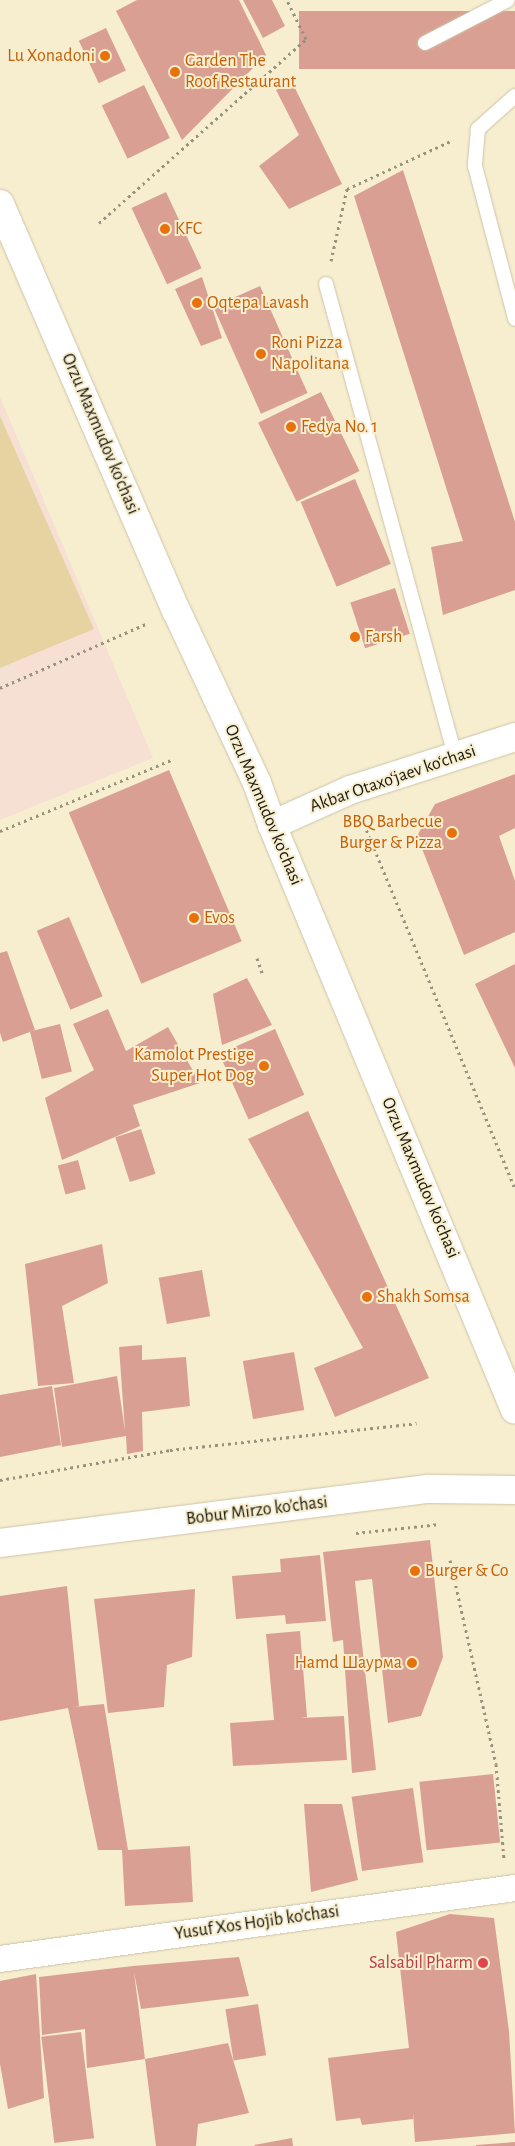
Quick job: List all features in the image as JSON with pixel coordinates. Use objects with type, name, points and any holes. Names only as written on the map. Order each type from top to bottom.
[{"type":"main road","name":"Orzu Maxmudov ko'chasi","points":[[0,204],[176,610],[257,783],[272,825],[515,1410]]},
{"type":"main road","name":"Akbar Otaxo‘jaev ko‘chasi","points":[[272,825],[350,790],[515,737]]},
{"type":"main road","name":"Bobur Mirzo ko'chasi","points":[[0,1543],[430,1488],[515,1490]]},
{"type":"street","name":"Yusuf Xos Hojib ko'chasi","points":[[0,1960],[511,1888]]},
{"type":"lane","points":[[425,43],[508,0]]},
{"type":"lane","points":[[515,96],[478,129],[475,166],[515,320]]},
{"type":"lane","points":[[326,284],[455,756]]},
{"type":"path","points":[[99,223],[306,39],[287,0]]},
{"type":"path","points":[[326,284],[347,189],[478,129]]},
{"type":"path","points":[[0,688],[112,641],[176,610]]},
{"type":"path","points":[[0,831],[171,760]]},
{"type":"path","points":[[364,824],[515,1188]]},
{"type":"path","points":[[257,958],[263,975]]},
{"type":"path","points":[[0,1480],[170,1450],[417,1423]]},
{"type":"path","points":[[450,1560],[496,1764],[511,1888]]},
{"type":"shaded area","points":[[0,397],[153,758],[0,820]]},
{"type":"shaded area","points":[[0,416],[94,629],[0,668]]},
{"type":"building","points":[[137,0],[239,0],[266,55],[182,140],[116,11]]},
{"type":"building","points":[[243,0],[272,0],[285,26],[263,38]]},
{"type":"building","points":[[299,11],[515,11],[515,69],[299,69]]},
{"type":"building","points":[[106,28],[126,71],[99,83],[79,41]]},
{"type":"building","points":[[292,82],[342,184],[289,209],[259,166],[299,135],[276,90]]},
{"type":"building","points":[[144,85],[170,138],[128,159],[102,106]]},
{"type":"building","points":[[403,170],[515,522],[515,590],[443,615],[431,547],[463,541],[354,196]]},
{"type":"building","points":[[166,192],[201,268],[167,284],[132,208]]},
{"type":"building","points":[[202,277],[222,338],[201,346],[175,289]]},
{"type":"building","points":[[260,286],[308,393],[261,414],[213,307]]},
{"type":"building","points":[[321,392],[360,471],[297,502],[258,423]]},
{"type":"building","points":[[355,479],[391,564],[337,587],[301,502]]},
{"type":"building","points":[[395,588],[410,634],[365,648],[350,603]]},
{"type":"building","points":[[169,770],[242,941],[141,984],[69,813]]},
{"type":"building","points":[[515,774],[515,828],[499,836],[515,881],[515,932],[464,955],[417,836],[435,804]]},
{"type":"building","points":[[69,917],[103,996],[70,1010],[37,931]]},
{"type":"building","points":[[7,951],[35,1030],[3,1042],[0,1033],[0,953]]},
{"type":"building","points":[[515,964],[515,1068],[475,984]]},
{"type":"building","points":[[247,978],[272,1025],[222,1045],[213,994]]},
{"type":"building","points":[[108,1009],[126,1051],[168,1027],[200,1083],[133,1105],[140,1126],[62,1160],[45,1098],[94,1070],[73,1024]]},
{"type":"building","points":[[60,1024],[72,1072],[42,1079],[30,1031]]},
{"type":"building","points":[[275,1029],[304,1095],[249,1120],[219,1054]]},
{"type":"building","points":[[308,1111],[429,1378],[335,1417],[314,1368],[363,1348],[248,1139]]},
{"type":"building","points":[[141,1129],[156,1174],[130,1182],[115,1137]]},
{"type":"building","points":[[78,1160],[86,1189],[65,1194],[58,1165]]},
{"type":"building","points":[[102,1244],[108,1283],[62,1306],[74,1383],[38,1386],[25,1264]]},
{"type":"building","points":[[202,1270],[210,1316],[167,1324],[159,1278]]},
{"type":"building","points":[[142,1345],[142,1360],[186,1357],[190,1406],[142,1412],[143,1451],[127,1454],[126,1436],[62,1447],[54,1388],[117,1376],[125,1431],[119,1347]]},
{"type":"building","points":[[294,1352],[304,1410],[253,1419],[243,1361]]},
{"type":"building","points":[[52,1386],[61,1445],[0,1457],[0,1395]]},
{"type":"building","points":[[430,1540],[443,1657],[421,1716],[388,1723],[372,1579],[355,1581],[376,1770],[352,1773],[343,1640],[333,1642],[323,1552]]},
{"type":"building","points":[[320,1555],[326,1621],[286,1624],[285,1615],[236,1619],[232,1576],[281,1572],[280,1559]]},
{"type":"building","points":[[67,1586],[79,1706],[73,1707],[104,1704],[128,1850],[190,1846],[193,1902],[125,1906],[122,1850],[98,1850],[68,1708],[0,1721],[0,1596]]},
{"type":"building","points":[[195,1589],[192,1657],[167,1665],[164,1707],[108,1713],[94,1599]]},
{"type":"building","points":[[300,1631],[307,1717],[300,1718],[344,1716],[347,1760],[233,1766],[230,1723],[274,1720],[266,1634]]},
{"type":"building","points":[[493,1774],[500,1843],[427,1850],[419,1782]]},
{"type":"building","points":[[413,1788],[423,1862],[362,1871],[352,1797]]},
{"type":"building","points":[[304,1804],[342,1804],[358,1880],[311,1892]]},
{"type":"building","points":[[450,1914],[494,1918],[509,2031],[515,2133],[415,2142],[413,2113],[413,2119],[362,2125],[360,2118],[336,2121],[328,2058],[409,2048],[396,1932]]},
{"type":"building","points":[[239,1957],[249,1996],[141,2009],[134,1972],[145,2059],[87,2068],[85,2029],[42,2035],[39,1977],[133,1966]]},
{"type":"building","points":[[36,1974],[44,2098],[8,2109],[0,2064],[0,1981]]},
{"type":"building","points":[[258,2004],[266,2055],[234,2061],[225,2009]]},
{"type":"building","points":[[81,2032],[94,2138],[54,2143],[41,2037]]},
{"type":"building","points":[[228,2043],[249,2113],[198,2124],[196,2146],[156,2146],[145,2059]]},
{"type":"building","points":[[292,2138],[293,2146],[254,2145]]},
{"type":"building","points":[[515,2142],[515,2146],[476,2146],[476,2145]]},
{"type":"place","name":"Lu Xonadoni","points":[[105,56]]},
{"type":"place","name":"Garden The Roof Restaurant","points":[[175,72]]},
{"type":"place","name":"KFC","points":[[165,229]]},
{"type":"place","name":"Oqtepa Lavash","points":[[197,303]]},
{"type":"place","name":"Roni Pizza Napolitana","points":[[261,354]]},
{"type":"place","name":"Fedya No. 1","points":[[291,427]]},
{"type":"place","name":"Farsh","points":[[355,637]]},
{"type":"place","name":"BBQ Barbecue Burger & Pizza","points":[[452,833]]},
{"type":"place","name":"Evos","points":[[194,918]]},
{"type":"place","name":"Kamolot Prestige Super Hot Dog","points":[[264,1066]]},
{"type":"place","name":"Shakh Somsa","points":[[367,1297]]},
{"type":"place","name":"Burger & Co","points":[[415,1571]]},
{"type":"place","name":"Hamd Шаурма","points":[[412,1663]]},
{"type":"place","name":"Salsabil Pharm","points":[[483,1963]]}]
